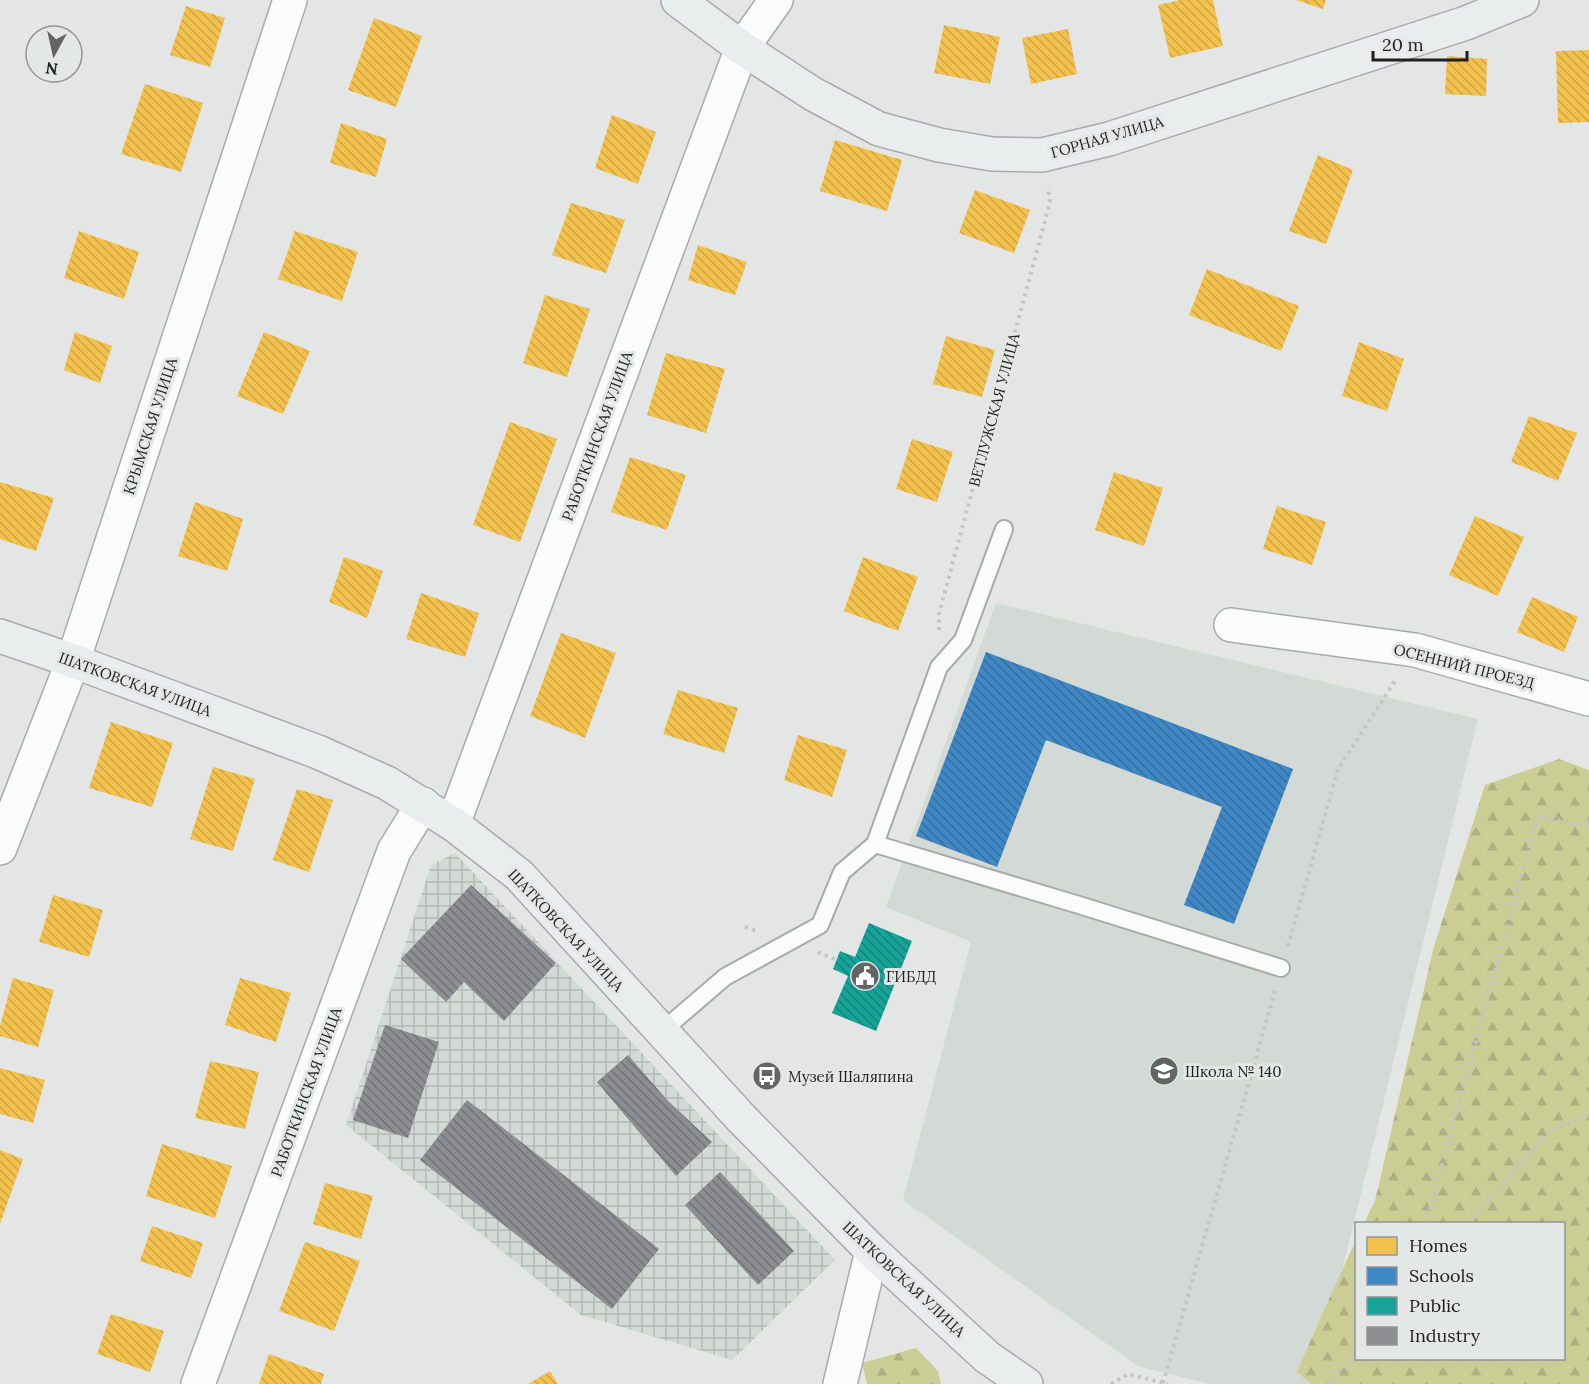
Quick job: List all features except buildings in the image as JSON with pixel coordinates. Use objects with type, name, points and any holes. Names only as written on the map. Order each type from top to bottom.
[{"type":"street","name":"КРЫМСКАЯ УЛИЦА","points":[[0,848],[73,661],[290,0]]},
{"type":"street","name":"ГОРНАЯ УЛИЦА","points":[[678,0],[742,48],[813,94],[879,129],[939,145],[992,154],[1042,155],[1109,139],[1466,22],[1522,0]]},
{"type":"street","name":"РАБОТКИНСКАЯ УЛИЦА","points":[[453,824],[742,48],[776,0]]},
{"type":"street","name":"ОСЕННИЙ ПРОЕЗД","points":[[1230,625],[1414,650],[1589,699]]},
{"type":"street","name":"ШАТКОВСКАЯ УЛИЦА","points":[[0,636],[318,752],[387,783],[453,824],[519,875],[742,1119],[872,1251],[987,1357],[1026,1384]]},
{"type":"street","name":"РАБОТКИНСКАЯ УЛИЦА","points":[[198,1384],[394,851],[423,804]]},
{"type":"street","points":[[840,1384],[872,1251]]},
{"type":"lane","points":[[661,1032],[725,977],[820,925],[842,872],[875,844],[939,667],[963,640],[1004,529]]},
{"type":"lane","points":[[875,844],[1281,968]]},
{"type":"path","name":"ВЕТЛУЖСКАЯ УЛИЦА","points":[[939,667],[939,614],[1050,202],[1042,155]]},
{"type":"path","points":[[1111,1384],[1128,1374],[1165,1383],[1338,769],[1414,650]]},
{"type":"path","points":[[1427,1222],[1537,817],[1589,826]]},
{"type":"path","points":[[1470,1222],[1550,1130],[1589,1115]]},
{"type":"path","points":[[1328,1384],[1355,1352]]},
{"type":"shaded area","name":"Школа № 140","points":[[996,603],[1478,719],[1314,1384],[1210,1384],[1138,1366],[903,1200],[971,942],[886,907]]},
{"type":"shaded area","points":[[455,853],[835,1260],[732,1360],[581,1315],[346,1125],[431,865]]},
{"type":"green space","points":[[1559,759],[1589,770],[1589,1384],[1311,1384],[1297,1372],[1355,1242],[1355,1360],[1565,1360],[1565,1222],[1364,1222],[1375,1201],[1433,950],[1485,785]]},
{"type":"green space","points":[[916,1348],[938,1371],[941,1384],[867,1384],[862,1363]]},
{"type":"place","name":"ГИБДД","points":[[865,976]]},
{"type":"place","name":"Школа № 140","points":[[1164,1071]]},
{"type":"place","name":"Музей Шаляпина","points":[[767,1076]]}]
